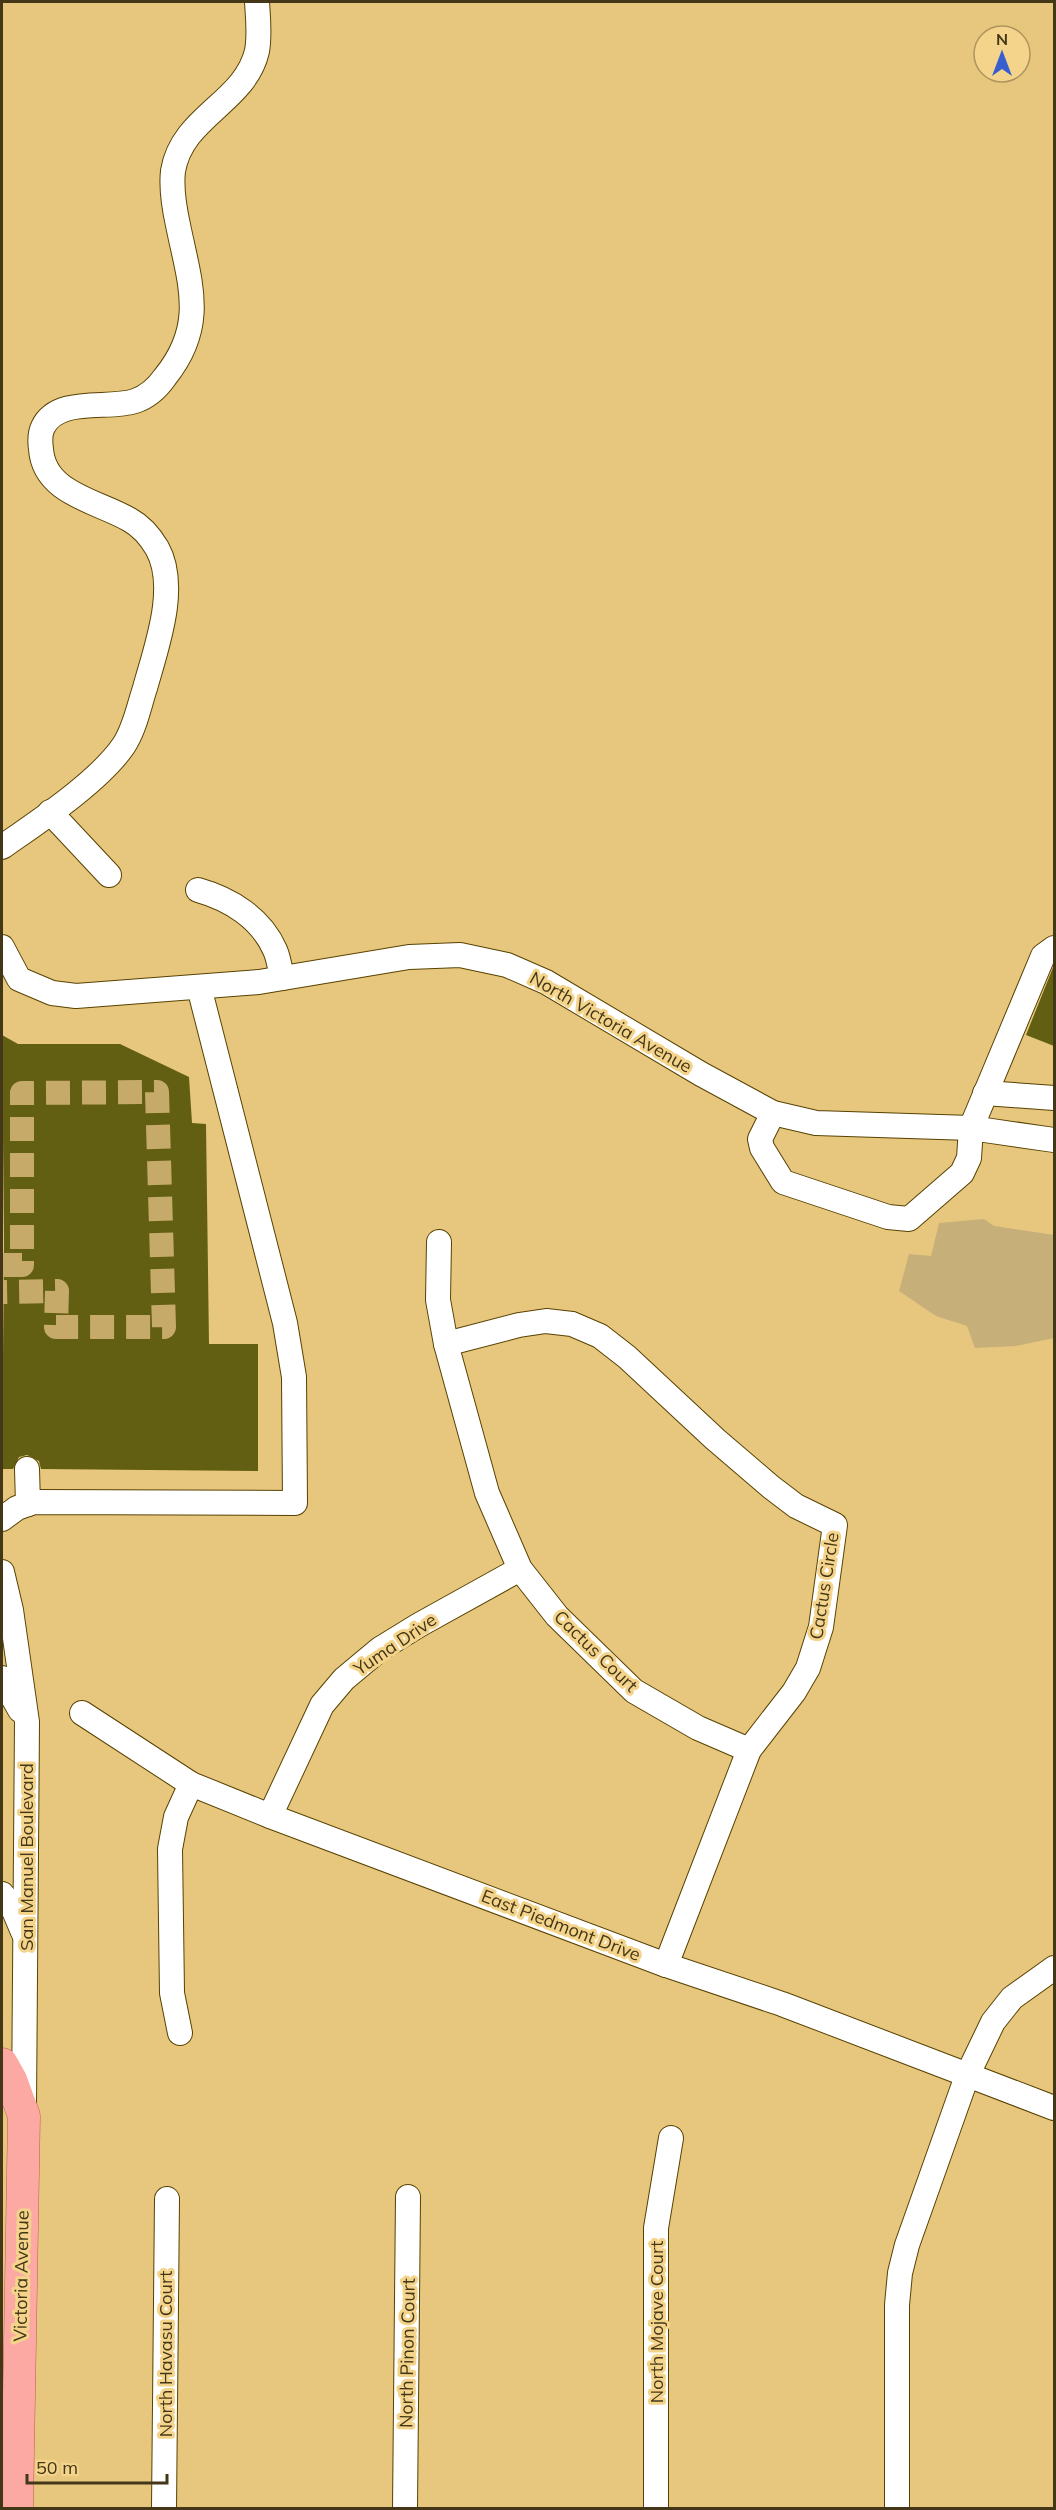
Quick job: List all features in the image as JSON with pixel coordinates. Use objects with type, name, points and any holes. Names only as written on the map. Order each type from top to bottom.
[{"type":"main road","points":[[2,2064],[24,2116]]},
{"type":"main road","name":"Victoria Avenue","points":[[17,2508],[24,2116]]},
{"type":"street","points":[[2,847],[50,812],[105,766],[124,744],[135,721],[158,642],[166,592],[163,564],[157,548],[145,532],[131,521],[67,490],[55,481],[44,467],[40,441],[43,428],[51,417],[62,410],[137,400],[158,385],[177,360],[192,320],[193,301],[174,202],[174,170],[184,139],[199,122],[231,94],[253,64],[257,49],[257,2]]},
{"type":"street","points":[[50,812],[109,875]]},
{"type":"street","points":[[198,890],[224,897],[245,912],[263,931],[275,950],[282,978]]},
{"type":"street","name":"North Victoria Avenue","points":[[2,947],[20,979],[51,993],[87,996],[282,978],[409,957],[460,955],[507,965],[546,982],[701,1074],[773,1113],[816,1123],[971,1128],[1054,1140]]},
{"type":"street","points":[[773,1113],[760,1139],[762,1148],[783,1182],[888,1218],[909,1219],[962,1173],[969,1158],[971,1128],[985,1093],[1007,1048],[1043,956],[1054,948]]},
{"type":"street","points":[[2,1519],[17,1508],[34,1502],[295,1503],[294,1377],[285,1323],[199,987]]},
{"type":"street","points":[[985,1093],[1054,1098]]},
{"type":"street","name":"Cactus Court","points":[[439,1242],[438,1300],[446,1344],[487,1493],[520,1569],[557,1616],[634,1691],[698,1728],[749,1750]]},
{"type":"street","name":"Cactus Circle","points":[[446,1344],[519,1325],[546,1321],[572,1324],[600,1336],[627,1357],[715,1439],[771,1487],[796,1506],[835,1525],[820,1628],[808,1668],[794,1692],[749,1750],[666,1965]]},
{"type":"street","points":[[27,1469],[28,1504]]},
{"type":"street","name":"Yuma Drive","points":[[270,1816],[322,1705],[344,1679],[380,1649],[520,1569]]},
{"type":"street","points":[[2,1572],[11,1611],[27,1722]]},
{"type":"street","name":"San Manuel Boulevard","points":[[2,1678],[27,1722],[26,2043]]},
{"type":"street","name":"East Piedmont Drive","points":[[82,1713],[191,1784],[666,1965],[782,2004],[1054,2108]]},
{"type":"street","points":[[180,2033],[172,1993],[170,1849],[176,1817],[191,1784]]},
{"type":"street","points":[[2,1894],[12,1906],[26,1940]]},
{"type":"street","points":[[897,2508],[897,2305],[900,2272],[907,2245],[967,2076],[993,2022],[1012,1998],[1054,1968]]},
{"type":"street","name":"Victoria Avenue","points":[[24,2116],[26,2043]]},
{"type":"street","name":"North Mojave Court","points":[[656,2508],[656,2228],[671,2138]]},
{"type":"street","name":"North Pinon Court","points":[[405,2508],[408,2197]]},
{"type":"street","name":"North Havasu Court","points":[[164,2508],[166,2199]]},
{"type":"shaded area","points":[[984,1219],[994,1226],[1054,1235],[1054,1338],[1016,1346],[975,1348],[967,1326],[936,1316],[899,1291],[909,1254],[931,1256],[939,1223]]},
{"type":"building","points":[[1054,965],[1054,1046],[1026,1035]]},
{"type":"building","points":[[2,1035],[18,1044],[120,1044],[189,1077],[192,1123],[206,1124],[209,1344],[258,1344],[258,1471],[41,1469],[39,1461],[27,1455],[19,1457],[13,1469],[2,1469],[4,1243]]},
{"type":"tunnel","points":[[2,1265],[22,1265],[22,1093],[157,1092],[164,1327],[56,1327],[57,1291],[2,1292]]}]
